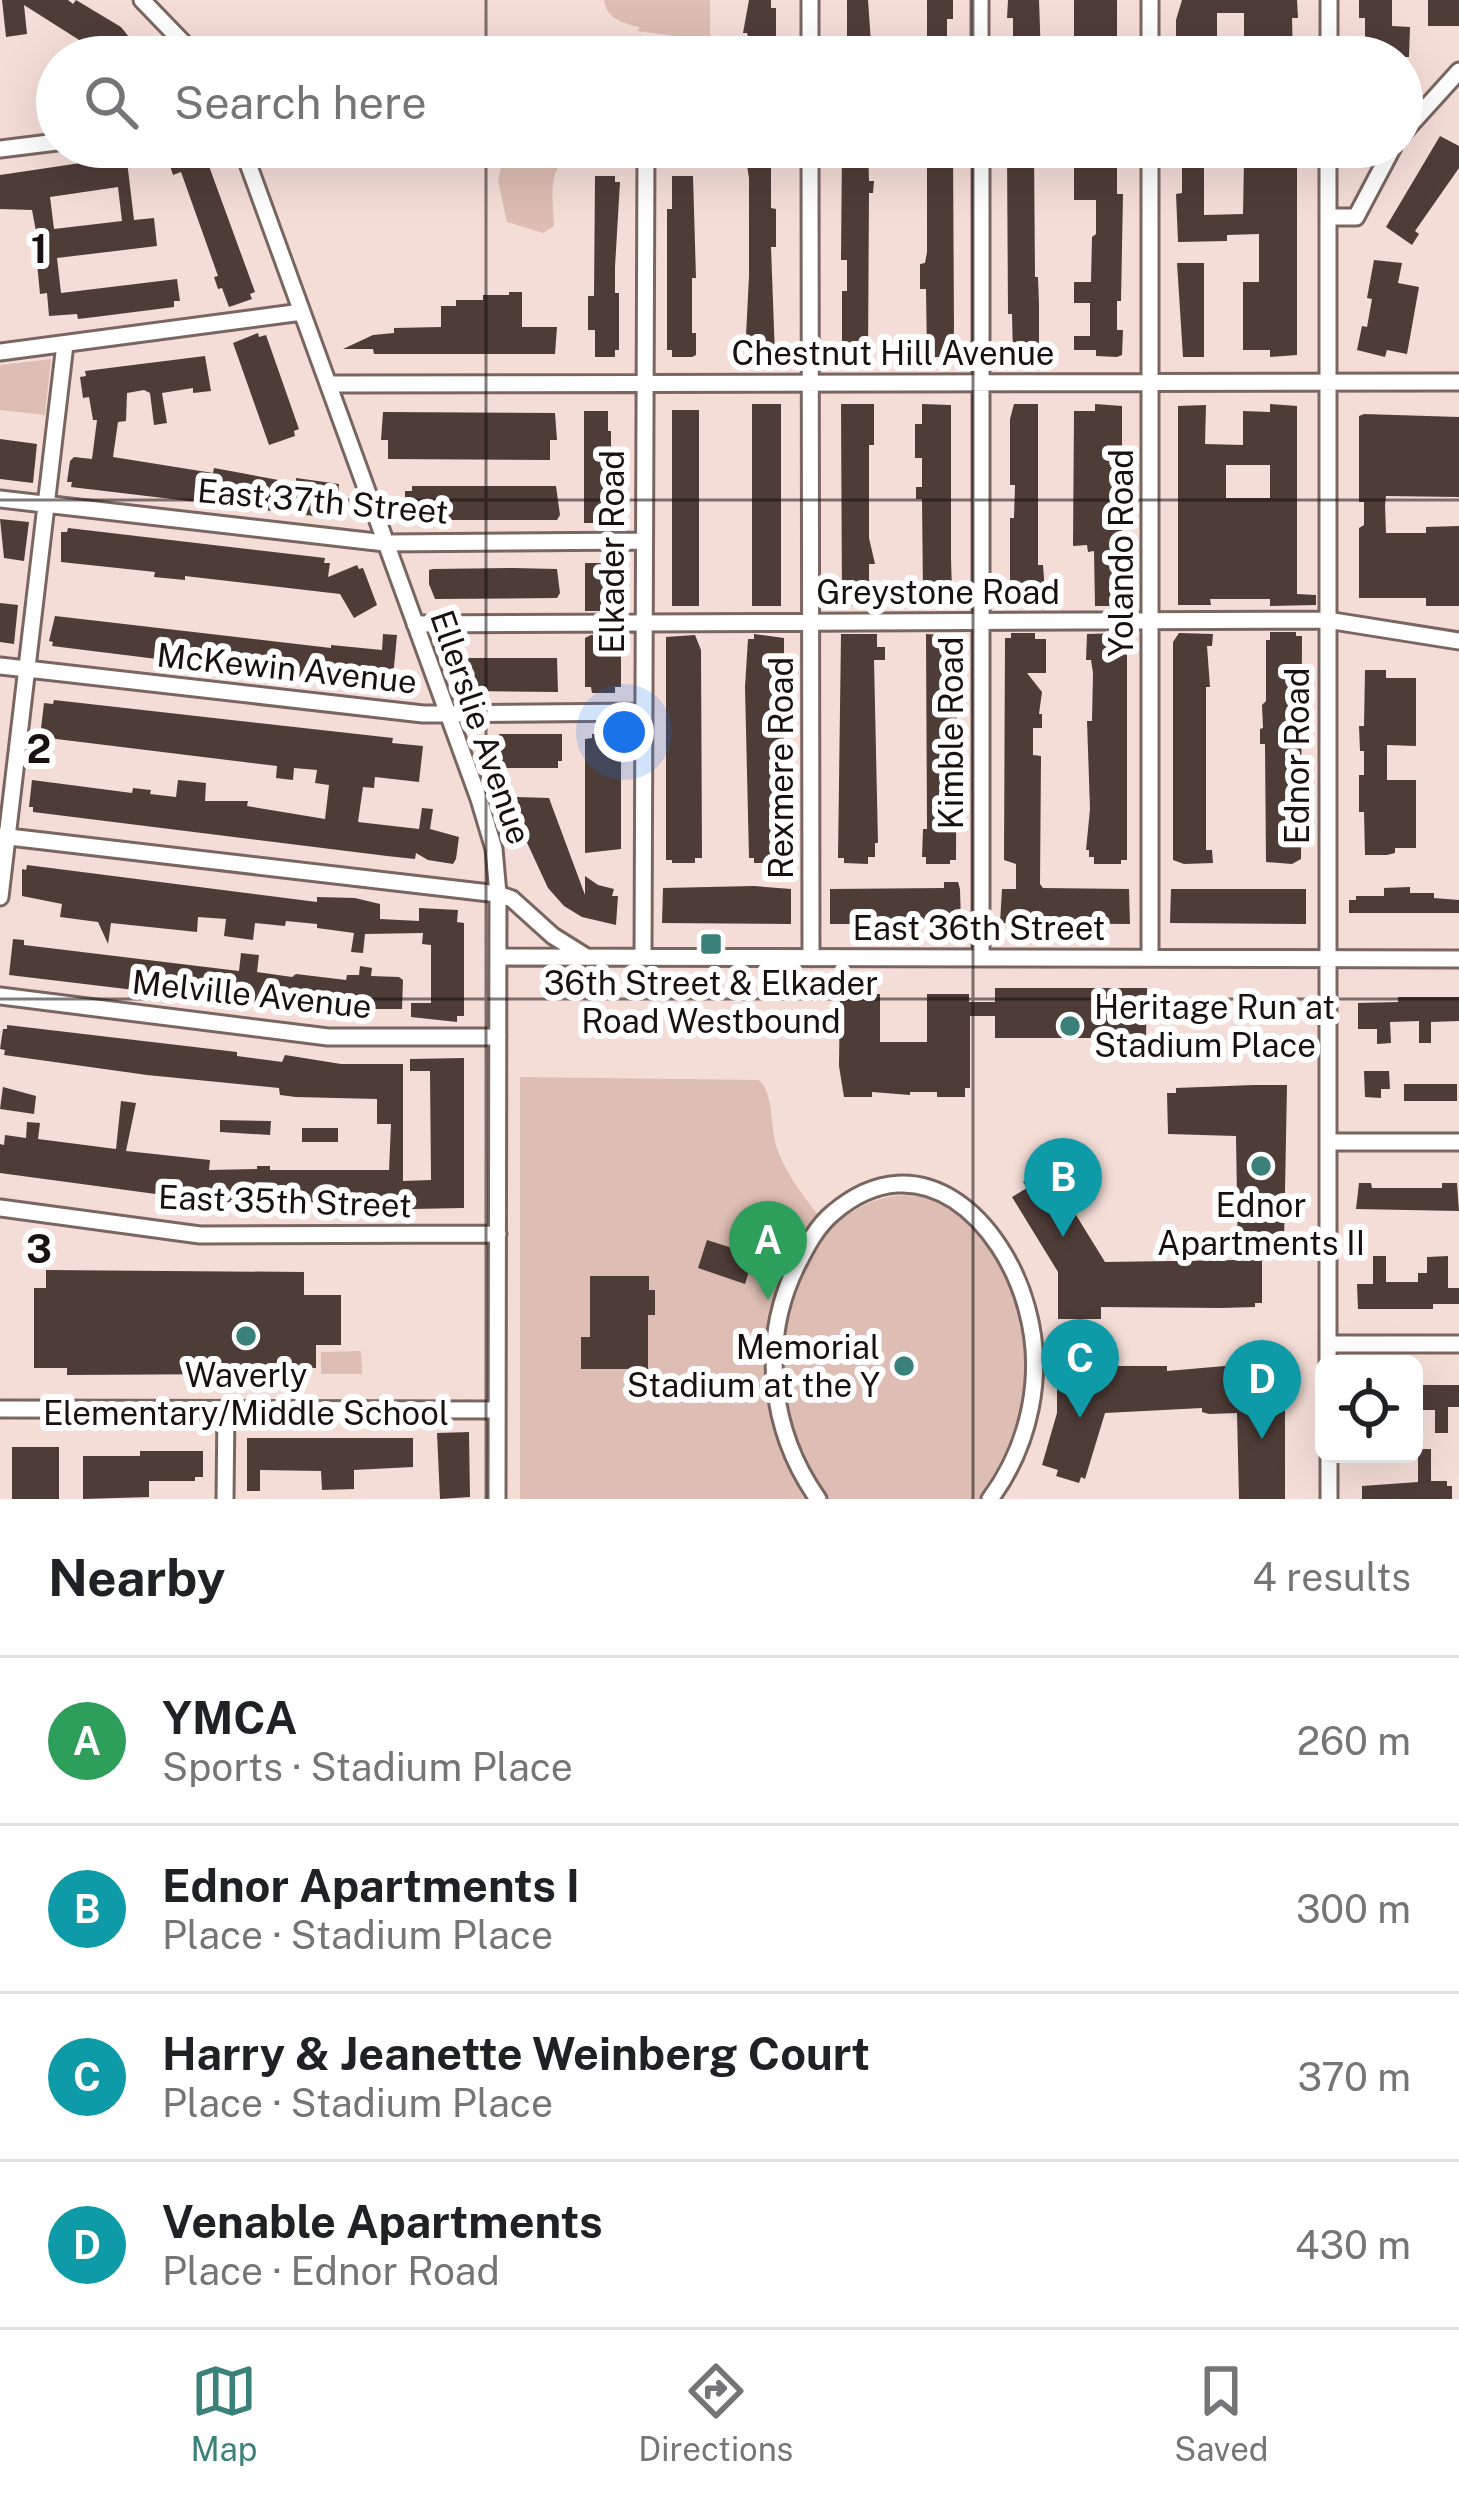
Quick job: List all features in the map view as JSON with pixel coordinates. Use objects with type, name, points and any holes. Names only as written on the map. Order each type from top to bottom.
[{"type":"street","points":[[142,0],[177,36]]},
{"type":"street","points":[[810,0],[810,36]]},
{"type":"street","points":[[980,0],[980,36]]},
{"type":"street","points":[[1150,0],[1150,36]]},
{"type":"street","points":[[1329,0],[1329,36]]},
{"type":"street","points":[[1423,111],[1459,71]]},
{"type":"street","points":[[0,149],[36,145]]},
{"type":"street","name":"Ellerslie Avenue","points":[[250,168],[488,826],[498,894],[497,1499]]},
{"type":"street","name":"Elkader Road","points":[[643,957],[640,712],[646,168]]},
{"type":"street","name":"Rexmere Road","points":[[810,168],[811,958]]},
{"type":"street","name":"Kimble Road","points":[[981,168],[981,958]]},
{"type":"street","name":"Yolando Road","points":[[1150,168],[1150,958]]},
{"type":"street","name":"Ednor Road","points":[[1328,168],[1328,1355]]},
{"type":"street","points":[[1328,217],[1355,217],[1382,168]]},
{"type":"street","points":[[0,352],[302,312]]},
{"type":"street","points":[[0,897],[3,836],[65,344]]},
{"type":"street","name":"Chestnut Hill Avenue","points":[[328,384],[1459,382]]},
{"type":"street","name":"East 37th Street","points":[[0,499],[386,543],[641,541]]},
{"type":"street","name":"Greystone Road","points":[[415,624],[1327,620],[1459,641]]},
{"type":"street","name":"McKewin Avenue","points":[[0,666],[448,714],[640,712]]},
{"type":"street","points":[[3,836],[498,894],[512,899],[553,936],[588,957]]},
{"type":"street","name":"East 36th Street","points":[[498,957],[1459,959]]},
{"type":"street","name":"Melville Avenue","points":[[0,997],[328,1037],[498,1037]]},
{"type":"street","points":[[1328,1142],[1459,1142]]},
{"type":"street","points":[[818,1499],[791,1453],[777,1408],[775,1337],[783,1300],[810,1241],[831,1214],[861,1196],[899,1186],[934,1191],[976,1214],[1006,1255],[1023,1294],[1034,1339],[1033,1397],[1013,1463],[990,1499]]},
{"type":"street","name":"East 35th Street","points":[[0,1208],[200,1234],[498,1234]]},
{"type":"street","points":[[1328,1344],[1459,1344]]},
{"type":"street","points":[[0,1409],[497,1410]]},
{"type":"street","points":[[225,1499],[226,1409]]},
{"type":"street","points":[[1328,1463],[1329,1499]]},
{"type":"shaded area","points":[[604,0],[710,0],[711,36],[637,31],[640,27],[612,16]]},
{"type":"shaded area","points":[[501,168],[558,168],[553,182],[554,226],[543,233],[507,222],[498,180]]},
{"type":"shaded area","points":[[51,359],[45,415],[0,410],[0,365]]},
{"type":"shaded area","points":[[520,1077],[759,1080],[767,1093],[780,1157],[829,1229],[870,1203],[909,1195],[943,1204],[973,1226],[997,1258],[1014,1296],[1024,1339],[1025,1381],[1011,1443],[979,1499],[520,1499]]},
{"type":"shaded area","points":[[361,1351],[362,1374],[321,1374],[321,1352]]},
{"type":"building","points":[[2,0],[68,0],[73,4],[76,0],[128,36],[73,36],[24,5],[27,34],[6,37]]},
{"type":"building","points":[[749,0],[771,0],[771,8],[776,8],[776,36],[743,33]]},
{"type":"building","points":[[847,0],[868,0],[871,36],[847,36]]},
{"type":"building","points":[[927,0],[953,0],[947,36],[927,36]]},
{"type":"building","points":[[1008,0],[1039,0],[1040,36],[1013,36],[1013,18],[1007,18]]},
{"type":"building","points":[[1074,0],[1117,0],[1117,36],[1074,36]]},
{"type":"building","points":[[1182,0],[1297,0],[1292,36],[1244,36],[1244,13],[1217,13],[1217,36],[1176,36]]},
{"type":"building","points":[[1359,0],[1392,0],[1392,26],[1410,27],[1410,36],[1365,36],[1365,18],[1359,18]]},
{"type":"building","points":[[1428,0],[1459,0],[1459,26],[1428,26]]},
{"type":"building","points":[[1440,136],[1459,146],[1459,168],[1415,231],[1419,234],[1412,245],[1386,227]]},
{"type":"building","points":[[47,168],[128,168],[134,220],[154,218],[157,246],[57,258],[61,293],[177,279],[180,301],[174,301],[174,307],[78,319],[77,314],[49,316],[47,293],[40,294],[37,263],[42,263],[32,210],[0,209],[0,175]],"holes":[[[118,187],[122,221],[54,229],[50,197]]]},
{"type":"building","points":[[171,168],[210,168],[255,292],[250,294],[252,299],[229,307],[222,288],[218,289],[214,277],[218,276],[181,172],[173,175]]},
{"type":"building","points":[[747,168],[771,168],[776,247],[771,247],[775,356],[771,357],[745,355]]},
{"type":"building","points":[[842,168],[869,168],[869,181],[874,181],[873,193],[869,193],[868,357],[842,355],[847,260],[841,260]]},
{"type":"building","points":[[927,168],[953,168],[954,328],[953,354],[948,357],[927,357],[926,289],[920,289],[920,264],[925,263]]},
{"type":"building","points":[[1007,168],[1034,168],[1039,356],[1013,357],[1012,314],[1008,314]]},
{"type":"building","points":[[1074,168],[1117,168],[1117,194],[1123,194],[1117,330],[1123,330],[1122,355],[1117,357],[1074,350],[1074,336],[1090,336],[1090,303],[1074,303],[1074,282],[1091,282],[1096,200],[1074,200]]},
{"type":"building","points":[[1182,168],[1204,168],[1204,215],[1243,214],[1244,168],[1297,168],[1297,355],[1270,357],[1270,350],[1243,350],[1243,282],[1259,282],[1259,234],[1227,235],[1227,241],[1178,242],[1176,194],[1182,193]]},
{"type":"building","points":[[595,176],[615,176],[615,182],[620,182],[615,267],[619,350],[615,357],[595,357],[595,330],[588,330],[588,296],[594,296]]},
{"type":"building","points":[[672,176],[693,176],[696,278],[692,278],[692,333],[696,333],[696,355],[692,357],[672,357],[672,350],[667,350],[667,209],[672,209]]},
{"type":"building","points":[[1374,260],[1402,263],[1398,283],[1419,287],[1407,354],[1387,350],[1385,357],[1357,350],[1362,326],[1367,327]]},
{"type":"building","points":[[1177,263],[1204,263],[1204,357],[1183,357]]},
{"type":"building","points":[[522,292],[522,327],[557,327],[555,354],[374,354],[373,349],[343,349],[373,335],[394,333],[394,328],[441,327],[441,306]]},
{"type":"building","points":[[258,333],[259,337],[266,335],[299,429],[295,436],[269,445],[233,343]]},
{"type":"building","points":[[205,356],[211,391],[193,393],[193,388],[162,393],[167,423],[154,425],[150,393],[127,393],[126,421],[118,422],[113,457],[213,473],[214,468],[289,482],[296,478],[339,484],[336,513],[331,518],[71,487],[72,482],[67,482],[74,457],[92,459],[97,420],[93,420],[89,397],[83,398],[80,377],[86,376],[85,371]]},
{"type":"building","points":[[752,404],[781,404],[781,606],[752,606]]},
{"type":"building","points":[[841,404],[874,404],[869,538],[875,564],[869,564],[869,606],[842,606]]},
{"type":"building","points":[[922,404],[951,405],[952,593],[957,593],[957,605],[919,605],[919,595],[923,595],[922,499],[916,499],[916,487],[922,487],[922,458],[915,458],[915,424],[922,424]]},
{"type":"building","points":[[1014,404],[1038,404],[1038,565],[1043,565],[1046,605],[1010,605],[1010,518],[1014,518],[1015,485],[1010,485],[1010,419]]},
{"type":"building","points":[[1095,404],[1122,406],[1122,605],[1117,606],[1095,606],[1094,551],[1088,552],[1087,545],[1073,546],[1074,411],[1095,411]]},
{"type":"building","points":[[1270,404],[1297,406],[1297,594],[1316,595],[1316,605],[1210,599],[1211,605],[1178,605],[1178,406],[1206,405],[1205,444],[1243,445],[1243,411],[1270,412]],"holes":[[[1226,465],[1270,465],[1270,498],[1226,498]]]},
{"type":"building","points":[[672,410],[699,410],[699,606],[672,606]]},
{"type":"building","points":[[584,411],[608,411],[611,523],[584,523]]},
{"type":"building","points":[[383,412],[555,413],[557,440],[550,440],[550,460],[388,459],[388,440],[381,440]]},
{"type":"building","points":[[1359,416],[1459,417],[1459,497],[1386,496],[1385,505],[1386,533],[1426,533],[1426,527],[1459,526],[1459,606],[1426,606],[1426,598],[1359,598],[1359,528],[1364,525],[1364,502],[1359,502]]},
{"type":"building","points":[[0,439],[37,444],[33,483],[0,479]]},
{"type":"building","points":[[412,486],[556,486],[560,515],[557,520],[412,520],[412,515],[405,515],[405,491],[412,491]]},
{"type":"building","points":[[0,519],[29,522],[24,561],[4,558]]},
{"type":"building","points":[[68,528],[325,558],[324,563],[330,563],[328,577],[357,565],[363,568],[377,605],[354,618],[340,594],[185,576],[185,580],[154,577],[155,572],[61,562],[61,532]]},
{"type":"building","points":[[585,563],[612,563],[612,611],[585,611]]},
{"type":"building","points":[[433,569],[557,569],[557,598],[435,599],[429,584],[429,570]]},
{"type":"building","points":[[0,603],[18,605],[14,644],[0,642]]},
{"type":"building","points":[[55,616],[331,648],[382,650],[383,634],[397,635],[392,688],[52,646]]},
{"type":"building","points":[[1270,632],[1302,636],[1301,859],[1292,864],[1266,862],[1265,744],[1260,744],[1260,729]]},
{"type":"building","points":[[1011,633],[1035,633],[1035,639],[1046,639],[1046,673],[1027,673],[1042,692],[1042,728],[1033,728],[1033,755],[1041,756],[1040,884],[1043,888],[1129,889],[1130,924],[1000,923],[1002,889],[1016,889],[1016,864],[1004,860],[1005,638],[1011,638]]},
{"type":"building","points":[[1179,633],[1213,634],[1212,646],[1207,646],[1206,850],[1212,850],[1213,863],[1173,860],[1173,642]]},
{"type":"building","points":[[754,634],[784,638],[784,858],[778,858],[778,863],[754,863],[749,858],[745,687],[748,639],[754,639]]},
{"type":"building","points":[[841,634],[877,634],[877,647],[885,647],[885,660],[874,660],[878,843],[868,864],[844,863],[844,858],[838,858]]},
{"type":"building","points":[[926,634],[957,636],[956,860],[950,864],[926,864],[922,857],[923,829],[927,829]]},
{"type":"building","points":[[1087,634],[1127,636],[1127,860],[1094,864],[1086,850],[1090,809],[1087,721],[1092,721],[1093,673],[1091,660],[1086,660]]},
{"type":"building","points":[[695,635],[701,650],[702,858],[695,858],[695,863],[672,863],[666,860],[666,637]]},
{"type":"building","points":[[621,637],[621,687],[615,687],[615,693],[592,693],[591,687],[585,687],[585,638]]},
{"type":"building","points":[[467,658],[557,658],[558,692],[468,691],[457,662],[467,662]]},
{"type":"building","points":[[1365,670],[1386,670],[1386,678],[1416,678],[1416,746],[1387,745],[1387,780],[1416,780],[1416,848],[1395,848],[1395,853],[1387,855],[1365,855],[1364,812],[1359,812],[1364,751],[1360,751],[1359,726],[1364,726]]},
{"type":"building","points":[[54,700],[393,738],[392,743],[423,746],[419,782],[375,777],[374,788],[363,787],[358,822],[419,829],[422,808],[433,809],[430,829],[459,837],[456,859],[453,864],[416,853],[415,859],[33,812],[29,807],[32,780],[132,793],[133,788],[151,790],[150,794],[176,797],[178,780],[206,783],[205,801],[248,801],[247,806],[325,819],[329,785],[315,783],[317,770],[294,768],[293,780],[276,778],[277,766],[40,737],[44,703]]},
{"type":"building","points":[[615,733],[621,737],[621,849],[585,853],[585,739]]},
{"type":"building","points":[[499,734],[562,734],[562,761],[558,768],[500,768],[496,762]]},
{"type":"building","points":[[517,797],[549,798],[585,895],[585,876],[614,889],[612,896],[618,896],[616,925],[582,917],[548,888],[523,834]]},
{"type":"building","points":[[27,865],[317,902],[317,897],[355,898],[380,904],[380,919],[419,921],[419,908],[458,910],[457,922],[464,923],[464,1016],[457,1016],[457,1022],[411,1017],[411,1003],[431,1003],[431,945],[422,944],[423,933],[365,934],[363,953],[351,952],[354,933],[317,928],[317,924],[255,923],[253,940],[224,936],[226,919],[198,917],[197,932],[111,923],[108,944],[98,922],[60,917],[62,904],[22,896],[22,869]]},
{"type":"building","points":[[944,882],[958,882],[961,924],[830,924],[830,889],[944,888]]},
{"type":"building","points":[[1410,887],[1410,893],[1459,900],[1459,913],[1349,913],[1349,900],[1356,896],[1384,896],[1384,888]]},
{"type":"building","points":[[663,888],[791,889],[791,924],[662,923]]},
{"type":"building","points":[[1171,889],[1306,889],[1306,924],[1170,923]]},
{"type":"building","points":[[13,939],[24,940],[24,945],[239,971],[241,953],[259,955],[257,972],[292,977],[346,980],[347,975],[359,975],[360,966],[372,968],[371,976],[403,980],[402,1009],[355,1009],[351,1016],[9,975]]},
{"type":"building","points":[[995,988],[1147,988],[1146,1036],[1136,1036],[1136,1043],[1102,1043],[1102,1038],[995,1038],[995,1016],[970,1016],[970,1088],[965,1088],[965,1097],[872,1092],[872,1097],[844,1097],[839,1066],[840,994],[880,994],[880,1042],[927,1042],[927,994],[969,994],[969,1002],[995,1002]]},
{"type":"building","points":[[1398,997],[1459,997],[1459,1021],[1431,1022],[1431,1043],[1419,1043],[1419,1021],[1390,1022],[1391,1043],[1377,1044],[1377,1029],[1358,1029],[1358,1003],[1398,1002]]},
{"type":"building","points":[[7,1025],[237,1052],[237,1056],[282,1062],[285,1055],[341,1064],[403,1064],[403,1181],[431,1180],[430,1071],[410,1071],[410,1059],[464,1058],[464,1208],[412,1209],[411,1202],[215,1202],[0,1173],[0,1144],[4,1145],[5,1135],[26,1138],[27,1122],[40,1123],[38,1139],[116,1149],[121,1101],[136,1103],[126,1151],[210,1160],[209,1170],[270,1166],[270,1170],[389,1170],[391,1124],[377,1124],[377,1099],[296,1097],[280,1095],[279,1088],[4,1055],[5,1050],[0,1049]]},
{"type":"building","points":[[1364,1071],[1389,1071],[1390,1089],[1381,1089],[1381,1098],[1365,1097]]},
{"type":"building","points":[[1404,1084],[1457,1084],[1457,1101],[1404,1101]]},
{"type":"building","points":[[1287,1085],[1284,1243],[1279,1243],[1279,1250],[1262,1251],[1262,1303],[1222,1308],[1101,1307],[1101,1319],[1058,1319],[1058,1272],[1012,1197],[1027,1188],[1023,1182],[1043,1169],[1050,1173],[1105,1262],[1238,1260],[1236,1136],[1168,1134],[1167,1093],[1176,1093],[1176,1088]]},
{"type":"building","points":[[3,1087],[36,1096],[34,1114],[0,1109]]},
{"type":"building","points":[[220,1120],[271,1121],[270,1135],[220,1132]]},
{"type":"building","points":[[302,1128],[338,1128],[338,1142],[302,1142]]},
{"type":"building","points":[[1359,1183],[1371,1183],[1372,1188],[1442,1188],[1442,1183],[1457,1183],[1459,1211],[1356,1209]]},
{"type":"building","points":[[707,1240],[754,1255],[745,1284],[698,1268]]},
{"type":"building","points":[[1373,1256],[1386,1256],[1386,1282],[1418,1282],[1418,1273],[1427,1273],[1427,1257],[1448,1256],[1448,1288],[1459,1288],[1459,1304],[1433,1304],[1433,1309],[1358,1309],[1357,1284],[1373,1284]]},
{"type":"building","points":[[46,1270],[304,1272],[304,1295],[341,1295],[341,1345],[316,1345],[316,1368],[242,1369],[242,1374],[67,1375],[67,1368],[34,1368],[34,1288],[46,1288]]},
{"type":"building","points":[[590,1276],[649,1276],[649,1290],[655,1290],[655,1315],[648,1315],[648,1369],[581,1369],[581,1337],[590,1337]]},
{"type":"building","points":[[1057,1357],[1098,1357],[1099,1366],[1167,1366],[1167,1371],[1248,1364],[1248,1358],[1293,1358],[1293,1396],[1285,1396],[1285,1499],[1239,1499],[1237,1413],[1209,1414],[1202,1408],[1105,1413],[1085,1479],[1081,1477],[1079,1483],[1056,1476],[1058,1470],[1042,1465],[1057,1413]]},
{"type":"building","points":[[1423,1385],[1459,1385],[1459,1407],[1448,1407],[1448,1433],[1435,1433],[1435,1410],[1423,1410]]},
{"type":"building","points":[[469,1432],[470,1497],[440,1499],[437,1433]]},
{"type":"building","points":[[247,1438],[413,1438],[413,1467],[354,1470],[354,1489],[322,1490],[321,1471],[260,1470],[260,1491],[247,1491]]},
{"type":"building","points":[[12,1447],[59,1447],[59,1499],[12,1499]]},
{"type":"building","points":[[1423,1449],[1431,1449],[1431,1481],[1447,1481],[1452,1499],[1362,1499],[1362,1486],[1418,1482]]},
{"type":"building","points":[[140,1451],[203,1451],[203,1477],[149,1481],[149,1497],[83,1499],[83,1456],[140,1456]]},
{"type":"place","name":"36th Street & Elkader Road Westbound","points":[[711,944]]},
{"type":"place","name":"Heritage Run at Stadium Place","points":[[1070,1026]]},
{"type":"place","name":"Ednor Apartments II","points":[[1261,1166]]},
{"type":"place","name":"Ednor Apartments I","points":[[1063,1237]]},
{"type":"place","name":"YMCA","points":[[768,1300]]},
{"type":"place","name":"Waverly Elementary/Middle School","points":[[246,1336]]},
{"type":"place","name":"Memorial Stadium at the Y","points":[[904,1366]]},
{"type":"place","name":"Harry & Jeanette Weinberg Court","points":[[1080,1418]]},
{"type":"place","name":"Venable Apartments","points":[[1262,1439]]}]
